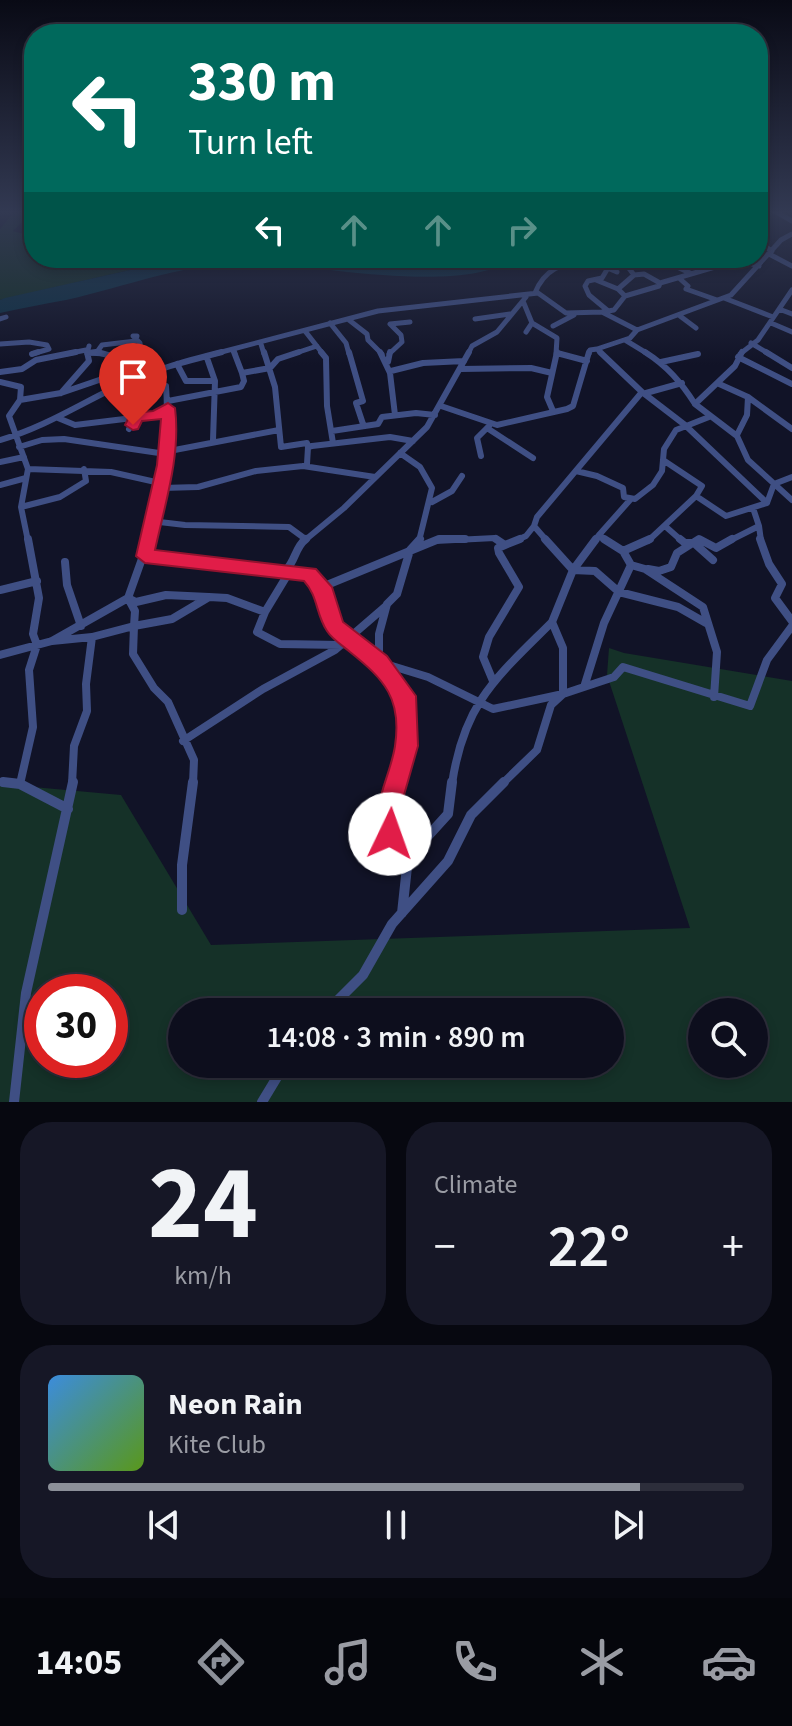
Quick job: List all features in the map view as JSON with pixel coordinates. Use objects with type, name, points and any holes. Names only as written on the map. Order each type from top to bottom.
[{"type":"street","points":[[551,268],[543,275],[535,293],[574,315]]},
{"type":"street","points":[[617,272],[608,268],[602,278],[588,281],[585,290],[618,322],[637,330]]},
{"type":"street","points":[[629,268],[634,275]]},
{"type":"street","points":[[679,268],[690,273]]},
{"type":"street","points":[[553,326],[574,315],[608,311],[625,296],[709,268]]},
{"type":"street","points":[[481,456],[477,438],[489,426],[507,425],[573,406],[590,350],[625,340],[637,330],[720,299],[741,286],[757,268]]},
{"type":"street","points":[[618,289],[634,275],[644,274],[660,283]]},
{"type":"street","points":[[679,278],[688,286],[686,289],[772,320],[792,332]]},
{"type":"street","points":[[596,280],[618,289],[625,296]]},
{"type":"street","points":[[695,404],[735,366],[738,357],[751,343],[758,340],[792,290]]},
{"type":"street","points":[[341,645],[280,644],[257,632],[292,564],[298,545],[338,514],[413,441],[441,406],[472,346],[492,336],[525,299],[538,293]]},
{"type":"street","points":[[0,440],[58,418],[154,370],[378,311],[472,298],[525,299]]},
{"type":"street","points":[[525,299],[532,323],[557,338],[557,353],[547,397],[553,411]]},
{"type":"street","points":[[779,309],[792,314]]},
{"type":"street","points":[[378,311],[401,335],[402,342],[389,353],[388,362]]},
{"type":"street","points":[[608,311],[618,322]]},
{"type":"street","points":[[475,319],[510,314]]},
{"type":"street","points":[[680,316],[696,328]]},
{"type":"street","points":[[349,320],[367,334],[368,340],[377,345],[388,362],[395,415]]},
{"type":"street","points":[[390,324],[410,322]]},
{"type":"street","points":[[330,323],[350,353],[352,371],[363,401],[356,403],[363,424]]},
{"type":"street","points":[[526,332],[532,323]]},
{"type":"street","points":[[305,331],[326,358],[327,406],[333,443]]},
{"type":"street","points":[[97,352],[102,345],[137,338],[141,351],[153,354],[154,370]]},
{"type":"street","points":[[625,340],[661,362],[682,383],[695,404],[737,436]]},
{"type":"street","points":[[0,344],[29,342],[49,346],[43,352],[32,354]]},
{"type":"street","points":[[751,343],[792,368]]},
{"type":"street","points":[[0,352],[9,344]]},
{"type":"street","points":[[261,344],[279,408],[281,447],[307,443],[307,464],[303,466]]},
{"type":"street","points":[[242,373],[270,368],[278,359],[317,346]]},
{"type":"street","points":[[597,349],[644,393],[685,425],[767,503]]},
{"type":"street","points":[[61,393],[89,361],[87,350]]},
{"type":"street","points":[[1,377],[36,360],[87,350],[115,357],[106,374],[88,386],[20,400]]},
{"type":"street","points":[[58,418],[75,425],[157,415],[168,404],[241,387],[244,383],[234,351]]},
{"type":"street","points":[[557,353],[587,361]]},
{"type":"street","points":[[661,362],[698,354]]},
{"type":"street","points":[[738,357],[792,384]]},
{"type":"street","points":[[207,358],[215,381],[213,440]]},
{"type":"street","points":[[391,371],[431,362],[464,361]]},
{"type":"street","points":[[177,364],[186,381],[215,381]]},
{"type":"street","points":[[461,369],[531,368],[552,373]]},
{"type":"street","points":[[1,377],[21,387],[20,400],[9,416],[27,474],[21,507],[39,598],[33,634],[37,645],[29,663],[27,685],[33,699],[33,725],[20,784]]},
{"type":"street","points":[[493,681],[483,657],[489,637],[519,587],[498,555],[498,548],[526,536],[600,439],[644,393],[682,383]]},
{"type":"street","points":[[717,383],[748,397],[792,429]]},
{"type":"street","points":[[122,384],[137,416]]},
{"type":"street","points":[[166,386],[167,452],[145,556],[135,572],[128,598],[135,611],[133,654],[154,688],[168,702],[194,760],[193,800],[182,865],[182,910]]},
{"type":"street","points":[[748,397],[747,415],[736,432],[737,436],[748,460],[792,500]]},
{"type":"street","points":[[441,406],[489,426],[533,458]]},
{"type":"street","points":[[332,431],[378,424],[382,417],[435,415]]},
{"type":"street","points":[[129,429],[137,416]]},
{"type":"street","points":[[402,913],[408,858],[448,814],[456,757],[477,702],[493,681],[552,622],[573,570],[599,535],[630,500],[653,485],[662,471],[664,449],[676,430],[709,417]]},
{"type":"street","points":[[19,447],[42,440],[64,439],[86,445],[167,452],[213,440],[279,430]]},
{"type":"street","points":[[308,447],[390,437],[413,441]]},
{"type":"street","points":[[183,741],[263,689],[341,645],[397,594],[410,550],[420,540],[420,529],[432,502],[425,470],[420,463],[400,453]]},
{"type":"street","points":[[0,462],[24,457]]},
{"type":"street","points":[[623,551],[645,543],[696,496],[702,486],[663,460]]},
{"type":"street","points":[[160,483],[162,488],[198,487],[256,471],[303,466],[375,477]]},
{"type":"street","points":[[0,485],[27,474],[84,469],[160,483]]},
{"type":"street","points":[[21,507],[60,497],[86,481],[84,469]]},
{"type":"street","points":[[576,471],[597,476],[623,488],[624,497],[630,500]]},
{"type":"street","points":[[432,502],[452,491],[462,476]]},
{"type":"street","points":[[767,503],[774,484],[792,477]]},
{"type":"street","points":[[696,496],[726,516],[767,503]]},
{"type":"street","points":[[379,662],[428,677],[493,709],[563,694],[585,684],[614,677],[623,667],[750,706],[767,660],[792,624],[775,598],[782,584],[768,566],[753,508]]},
{"type":"street","points":[[151,521],[174,525],[289,527],[304,538]]},
{"type":"street","points":[[534,526],[573,570],[595,571],[619,592],[678,607],[706,623]]},
{"type":"street","points":[[665,526],[685,543],[694,543],[713,560]]},
{"type":"street","points":[[599,535],[623,551],[631,565],[659,571],[671,567],[677,553],[699,539],[716,548],[726,544],[741,530],[759,526]]},
{"type":"street","points":[[322,587],[439,539],[495,538],[505,545]]},
{"type":"street","points":[[145,556],[309,574],[322,587],[335,627],[379,662],[405,696],[406,746],[390,802],[390,834],[408,858]]},
{"type":"street","points":[[65,562],[67,585],[81,626]]},
{"type":"street","points":[[585,684],[604,623],[631,565]]},
{"type":"street","points":[[645,569],[703,607],[717,652],[714,697]]},
{"type":"street","points":[[0,590],[37,581]]},
{"type":"street","points":[[128,598],[136,602],[166,595],[227,598],[265,612]]},
{"type":"street","points":[[0,655],[52,641],[92,637],[107,628],[183,616],[209,597]]},
{"type":"street","points":[[52,641],[128,598]]},
{"type":"street","points":[[379,662],[379,634],[387,604]]},
{"type":"street","points":[[340,998],[363,975],[402,913],[448,861],[471,815],[537,750],[551,705],[563,694],[565,652],[560,633],[552,622]]},
{"type":"street","points":[[14,1102],[26,993],[68,809],[74,777],[74,746],[87,711],[86,684],[92,637]]},
{"type":"street","points":[[0,782],[20,784],[68,809]]},
{"type":"street","points":[[262,1102],[277,1078]]},
{"type":"green space","points":[[0,261],[24,261],[24,268],[142,268],[130,270],[0,300]]},
{"type":"green space","points":[[609,648],[792,681],[792,1102],[0,1102],[0,784],[121,795],[211,945],[690,928],[607,675]]},
{"type":"water","points":[[193,268],[0,313],[0,300],[5,298],[130,270]]},
{"type":"water","points":[[314,268],[494,268],[465,275],[432,277]]},
{"type":"route","points":[[133,425],[137,416],[157,415],[168,408],[165,465],[145,556],[309,574],[322,587],[335,627],[379,662],[405,696],[406,746],[390,802],[390,834]]}]
